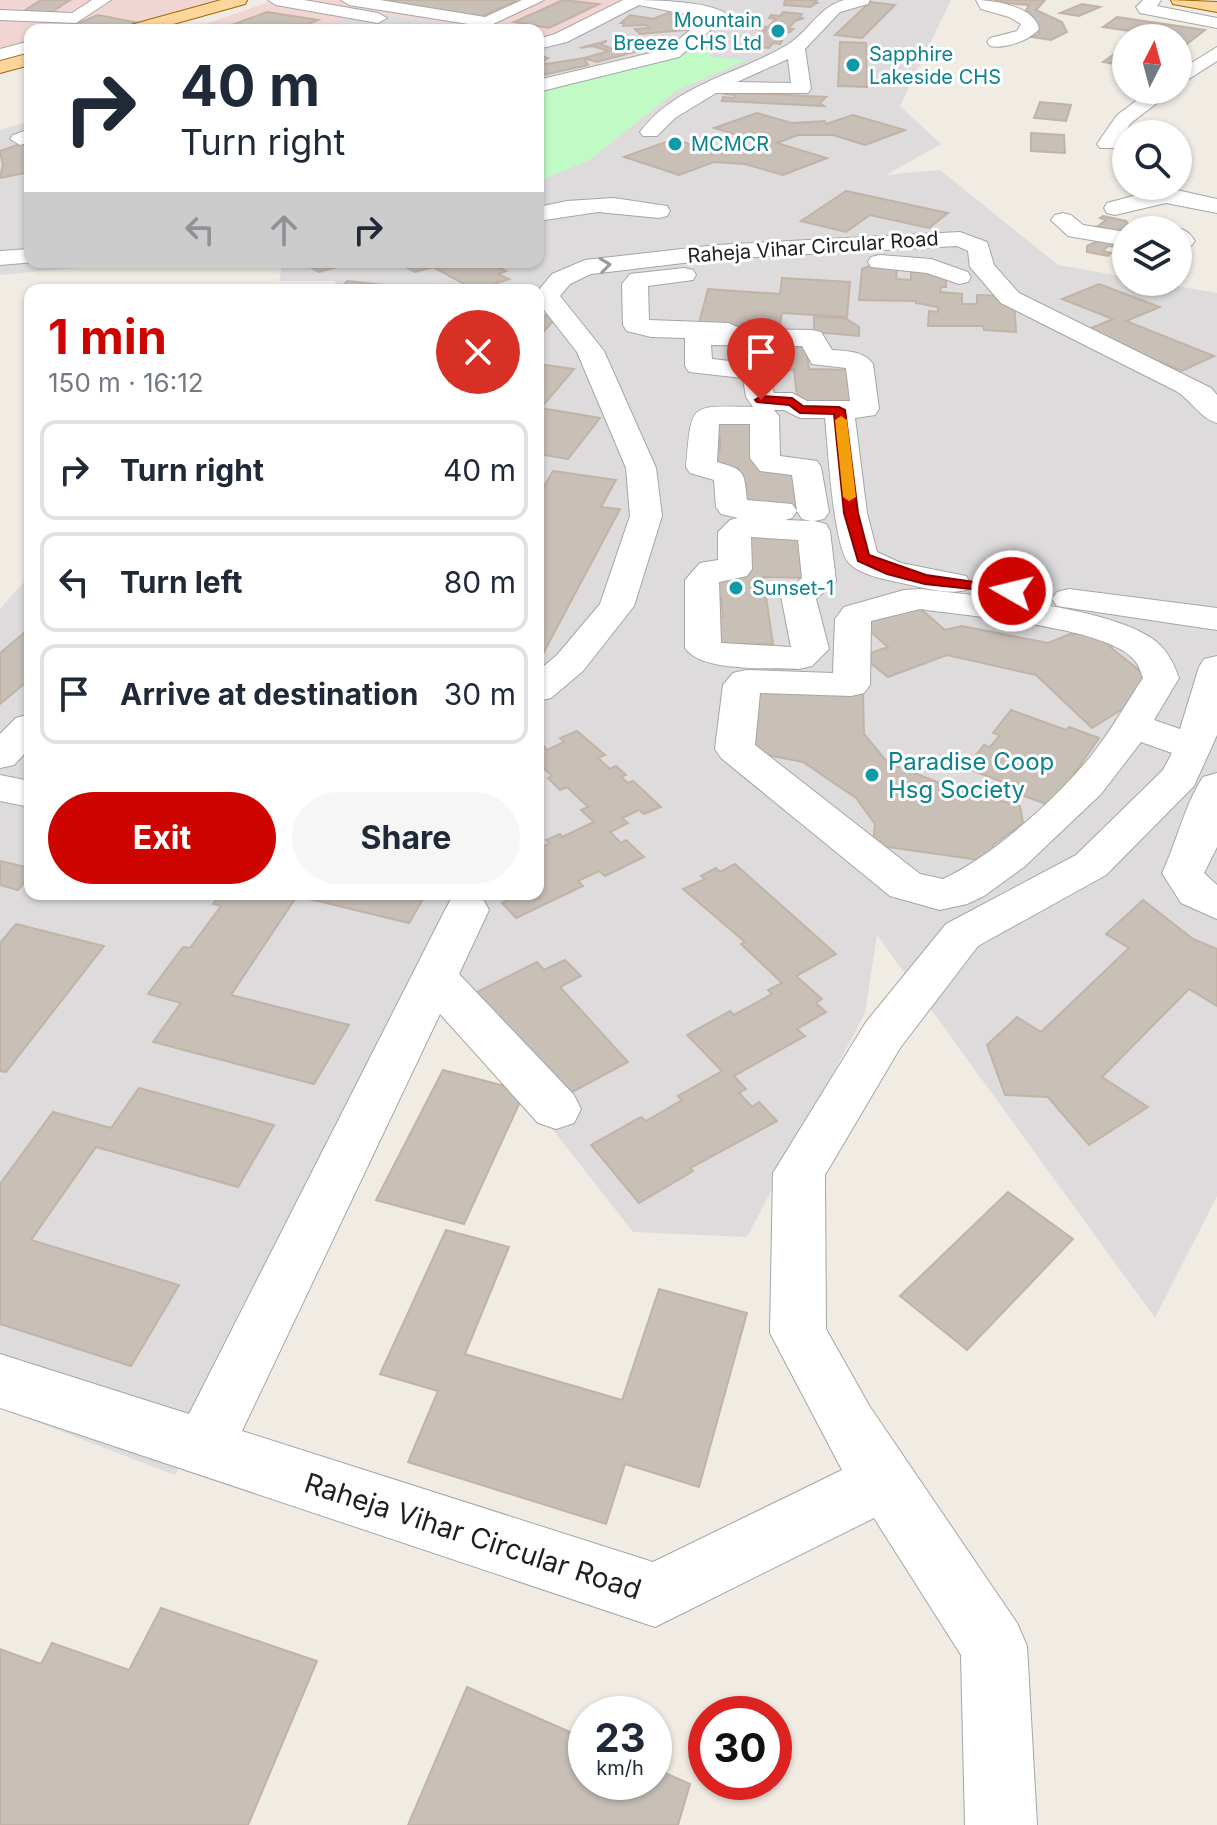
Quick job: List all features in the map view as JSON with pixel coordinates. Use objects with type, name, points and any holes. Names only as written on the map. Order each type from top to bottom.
[{"type":"main road","points":[[154,24],[239,0]]},
{"type":"main road","points":[[193,24],[264,0]]},
{"type":"main road","points":[[1179,0],[1210,5]]},
{"type":"street","points":[[1,26],[76,18],[103,0]]},
{"type":"street","points":[[276,0],[406,24]]},
{"type":"street","points":[[349,0],[487,22],[536,0]]},
{"type":"street","points":[[650,132],[668,114],[710,88],[796,48],[834,8],[862,0]]},
{"type":"street","points":[[986,0],[983,2],[987,5],[1015,13],[1029,22],[1030,29],[1023,35],[996,42]]},
{"type":"street","points":[[544,42],[561,38],[634,1],[719,15],[673,53],[544,85]]},
{"type":"street","points":[[1210,5],[1148,1],[1146,9],[1217,23]]},
{"type":"street","points":[[1,26],[24,33]]},
{"type":"street","points":[[710,88],[801,89],[796,48]]},
{"type":"street","points":[[1192,70],[1217,52]]},
{"type":"street","points":[[10,70],[24,53]]},
{"type":"street","points":[[1107,144],[1115,126],[1142,104]]},
{"type":"street","points":[[1139,216],[1115,208],[1141,199],[1176,194],[1217,206]]},
{"type":"street","points":[[544,213],[609,206],[659,211]]},
{"type":"street","points":[[1063,220],[1076,231],[1112,237]]},
{"type":"street","name":"Raheja Vihar Circular Road","points":[[544,685],[570,663],[617,606],[646,516],[641,468],[590,351],[546,286],[585,267],[649,259],[932,238],[970,242],[979,247],[982,267],[998,285]]},
{"type":"street","points":[[0,258],[24,256]]},
{"type":"street","points":[[828,272],[887,261],[931,266],[959,277],[998,285],[1186,385],[1201,394],[1217,414]]},
{"type":"street","points":[[744,331],[641,328],[633,321],[635,284],[639,279],[663,275],[768,274]]},
{"type":"street","points":[[709,337],[812,338],[822,358],[851,360],[859,364],[865,409],[839,410],[800,409],[792,402],[763,401],[756,371],[699,366],[697,340],[709,337]]},
{"type":"street","points":[[839,410],[851,513],[862,558]]},
{"type":"street","points":[[813,512],[851,513]]},
{"type":"street","points":[[736,528],[808,529],[814,531],[817,555],[819,581],[798,596],[811,649],[799,658],[717,654],[703,648],[702,580],[712,570],[735,569],[736,528]]},
{"type":"street","points":[[817,555],[862,558],[925,580],[1217,619]]},
{"type":"street","points":[[920,599],[1081,624],[1130,641],[1154,659],[1161,678],[1132,725],[1100,771],[1009,858],[951,893],[935,894],[921,893],[905,885],[735,749],[742,685],[746,681],[851,685],[853,619],[856,614],[904,600],[920,599]]},
{"type":"street","points":[[1132,725],[1210,724]]},
{"type":"street","points":[[1210,724],[1196,847],[1183,873],[1186,883],[1194,891],[1217,904]]},
{"type":"street","points":[[1001,1825],[994,1646],[849,1427],[798,1333],[799,1173],[883,1035],[962,935],[1091,865],[1180,777],[1210,724]]},
{"type":"street","points":[[0,756],[24,732]]},
{"type":"street","points":[[0,788],[24,793]]},
{"type":"street","points":[[203,1448],[467,910]]},
{"type":"street","points":[[434,977],[556,1109]]},
{"type":"street","name":"Raheja Vihar Circular Road","points":[[0,1381],[655,1595],[884,1481]]},
{"type":"shaded area","points":[[0,0],[216,0],[134,24],[24,24],[24,56],[0,62]]},
{"type":"shaded area","points":[[274,0],[447,24],[332,24],[349,17],[266,3]]},
{"type":"shaded area","points":[[302,0],[627,0],[554,38],[544,39],[544,24],[448,24]]},
{"type":"shaded area","points":[[627,0],[951,0],[900,106],[941,144],[886,175],[940,170],[1058,265],[1112,275],[1112,296],[1192,296],[1192,289],[1217,293],[1217,1196],[1155,1318],[877,935],[865,1013],[747,1237],[633,1232],[535,1107],[441,1009],[175,1475],[0,1408],[0,609],[24,582],[24,900],[544,900],[544,284],[279,281],[282,268],[544,268],[544,179],[589,160],[677,90],[744,61],[708,57],[718,47],[544,89],[544,39],[554,38]]},
{"type":"shaded area","points":[[266,3],[351,17],[333,24],[205,24]]},
{"type":"shaded area","points":[[24,123],[24,268],[76,268],[0,275],[0,130]]},
{"type":"green space","points":[[719,46],[709,57],[746,60],[677,90],[589,160],[544,179],[544,89]]},
{"type":"building","points":[[41,0],[70,0],[47,15],[19,14]]},
{"type":"building","points":[[365,0],[511,0],[516,1],[478,18]]},
{"type":"building","points":[[563,0],[599,4],[549,28],[544,27],[544,24],[514,22]]},
{"type":"building","points":[[785,0],[817,0],[814,3],[817,3],[810,7],[784,5]]},
{"type":"building","points":[[1045,0],[1036,10],[1062,22],[1067,32],[1051,40],[1032,37],[1039,34],[1033,18],[1024,14],[1029,5],[994,2]]},
{"type":"building","name":"Sapphire Lakeside CHS","points":[[870,2],[895,5],[862,38],[835,35]]},
{"type":"building","points":[[1082,4],[1100,7],[1079,16],[1060,13]]},
{"type":"building","points":[[267,12],[318,20],[308,24],[234,24]]},
{"type":"building","name":"Mountain Breeze CHS Ltd","points":[[783,12],[802,14],[799,18],[804,18],[795,21],[788,29],[793,29],[790,32],[784,32],[776,40],[782,41],[780,44],[773,43],[769,48],[747,46],[752,41],[746,41],[749,37],[757,38],[765,30],[757,29],[760,26],[768,27],[776,19],[769,18],[771,15],[780,16]]},
{"type":"building","points":[[668,13],[693,20],[672,22],[677,26],[691,25],[697,29],[640,34],[635,29],[649,28],[646,25],[623,26],[624,23],[621,23],[630,15],[653,19]]},
{"type":"building","points":[[98,15],[139,23],[136,24],[76,24]]},
{"type":"building","points":[[1117,17],[1164,24],[1112,24],[1112,28],[1103,27]]},
{"type":"building","points":[[1192,28],[1205,30],[1192,40]]},
{"type":"building","points":[[607,41],[600,44],[615,50],[644,44],[653,47],[597,62],[584,58],[609,51],[592,46],[580,48]]},
{"type":"building","name":"Sapphire Lakeside CHS","points":[[840,42],[866,43],[867,87],[838,86]]},
{"type":"building","points":[[584,58],[588,65],[544,75],[544,63]]},
{"type":"building","points":[[725,92],[826,97],[820,103],[824,106],[722,101],[723,97],[734,98],[735,95]]},
{"type":"building","points":[[1040,102],[1071,105],[1066,121],[1034,118]]},
{"type":"building","name":"MCMCR","points":[[757,113],[792,123],[825,121],[826,124],[853,115],[905,130],[865,145],[833,135],[798,135],[777,143],[827,158],[783,175],[745,164],[714,162],[679,175],[624,157],[674,139],[711,151],[743,149],[745,152],[767,144],[714,128]]},
{"type":"building","points":[[1031,133],[1064,135],[1065,153],[1031,151]]},
{"type":"building","points":[[24,144],[24,173],[0,178],[3,165],[0,151]]},
{"type":"building","points":[[846,191],[948,213],[929,228],[870,215],[846,232],[801,221]]},
{"type":"building","points":[[1100,218],[1112,218],[1112,231],[1089,228],[1106,220]]},
{"type":"building","points":[[1100,240],[1112,242],[1112,246],[1103,251],[1111,253],[1108,256],[1087,252],[1087,246]]},
{"type":"building","points":[[869,266],[897,268],[896,279],[911,280],[911,269],[938,271],[946,277],[946,287],[941,287],[940,292],[962,294],[962,304],[977,304],[977,295],[1004,296],[1014,302],[1016,332],[984,330],[983,326],[928,326],[929,311],[938,312],[938,307],[916,301],[859,300],[862,269]]},
{"type":"building","points":[[312,268],[333,268],[319,272]]},
{"type":"building","points":[[408,268],[429,268],[415,272]]},
{"type":"building","points":[[435,268],[500,268],[506,271],[498,274],[509,279],[494,284],[464,284]]},
{"type":"building","points":[[782,278],[850,282],[847,317],[782,313],[779,329],[699,323],[708,289],[780,294]]},
{"type":"building","points":[[347,281],[376,284],[344,284]]},
{"type":"building","points":[[1099,284],[1112,289],[1112,296],[1131,296],[1160,307],[1126,321],[1214,356],[1182,371],[1084,331],[1113,319],[1062,299]]},
{"type":"building","points":[[544,315],[557,317],[544,331]]},
{"type":"building","points":[[814,317],[845,318],[859,327],[859,336],[814,332]]},
{"type":"building","points":[[736,340],[805,342],[809,369],[855,370],[862,407],[798,406],[794,370],[779,369],[779,366],[738,369]]},
{"type":"building","points":[[544,365],[574,369],[544,404]]},
{"type":"building","points":[[544,409],[600,418],[568,459],[544,455]]},
{"type":"building","points":[[711,416],[759,418],[759,467],[802,467],[809,508],[743,508],[738,468],[709,467],[710,450],[720,450],[720,436],[710,435]]},
{"type":"building","points":[[553,471],[616,480],[601,507],[620,509],[544,652],[544,486]]},
{"type":"building","name":"Sunset-1","points":[[739,530],[806,532],[810,578],[763,577],[773,644],[714,645],[711,617],[723,617],[721,598],[709,597],[707,576],[740,576]]},
{"type":"building","points":[[915,604],[945,630],[962,626],[1048,643],[1070,634],[1099,633],[1115,646],[1110,647],[1145,675],[1143,696],[1092,728],[1036,675],[947,655],[888,677],[862,656],[888,647],[856,619]]},
{"type":"building","points":[[24,633],[24,684],[0,704],[0,653]]},
{"type":"building","name":"Paradise Coop Hsg Society","points":[[760,683],[863,691],[864,734],[888,763],[953,788],[1020,806],[1023,823],[993,845],[994,862],[873,845],[875,824],[856,798],[803,762],[752,752]]},
{"type":"building","points":[[1011,710],[1099,738],[1052,806],[1013,792],[1016,787],[966,768],[984,745],[990,747],[1000,735],[993,733]]},
{"type":"building","points":[[577,731],[605,755],[598,758],[610,769],[616,766],[626,775],[621,777],[628,783],[633,781],[661,807],[644,814],[639,810],[622,818],[628,823],[610,832],[621,843],[626,840],[644,857],[605,876],[599,871],[578,881],[583,886],[516,918],[502,903],[508,900],[544,900],[544,846],[550,843],[546,840],[560,834],[562,837],[594,822],[581,810],[588,807],[567,787],[560,790],[548,778],[552,776],[544,769],[544,746],[547,750],[564,742],[560,738]]},
{"type":"building","points":[[0,861],[24,867],[24,883],[18,890],[0,885]]},
{"type":"building","points":[[735,864],[836,954],[796,976],[822,999],[816,1003],[826,1012],[797,1029],[805,1036],[734,1076],[746,1089],[739,1093],[752,1107],[759,1102],[777,1121],[690,1168],[693,1171],[639,1203],[591,1145],[641,1117],[646,1121],[682,1100],[678,1096],[722,1071],[687,1035],[730,1011],[734,1015],[772,994],[768,990],[782,983],[741,944],[745,942],[683,889],[705,879],[701,876],[716,868],[720,872]]},
{"type":"building","points":[[216,900],[294,900],[231,995],[349,1025],[314,1084],[153,1042],[181,1003],[148,994],[183,947],[190,948],[221,906],[213,904]]},
{"type":"building","points":[[314,900],[422,900],[409,923]]},
{"type":"building","points":[[1143,900],[1193,939],[1217,949],[1217,1006],[1189,989],[1102,1077],[1148,1107],[1089,1145],[1048,1097],[1005,1095],[987,1045],[1017,1017],[1041,1032],[1129,948],[1106,934]]},
{"type":"building","points":[[16,924],[104,946],[6,1072],[0,1071],[0,943]]},
{"type":"building","points":[[565,960],[581,976],[560,987],[628,1062],[563,1097],[475,993],[537,962],[544,970]]},
{"type":"building","points":[[443,1070],[525,1091],[464,1224],[376,1200]]},
{"type":"building","points":[[139,1088],[274,1125],[238,1187],[96,1147],[31,1240],[179,1285],[131,1366],[0,1324],[0,1184],[53,1112],[111,1128]]},
{"type":"building","points":[[1008,1192],[1073,1239],[967,1350],[900,1296]]},
{"type":"building","points":[[446,1230],[509,1247],[465,1354],[622,1400],[659,1289],[747,1313],[699,1487],[625,1464],[606,1524],[408,1462],[438,1391],[380,1374]]},
{"type":"building","points":[[161,1608],[317,1661],[248,1825],[0,1825],[0,1649],[41,1664],[52,1643],[129,1670]]},
{"type":"building","points":[[467,1687],[568,1731],[568,1800],[672,1800],[672,1776],[688,1783],[678,1825],[408,1825]]},
{"type":"slow traffic","points":[[841,420],[849,497]]},
{"type":"place","name":"Mountain Breeze CHS Ltd","points":[[778,31]]},
{"type":"place","name":"Sapphire Lakeside CHS","points":[[853,65]]},
{"type":"place","name":"MCMCR","points":[[675,144]]},
{"type":"place","name":"Sunset-1","points":[[736,588]]},
{"type":"place","name":"Paradise Coop Hsg Society","points":[[872,775]]},
{"type":"route","points":[[761,400],[792,402],[800,409],[839,410],[851,513],[862,558],[925,580],[1012,591]]}]
